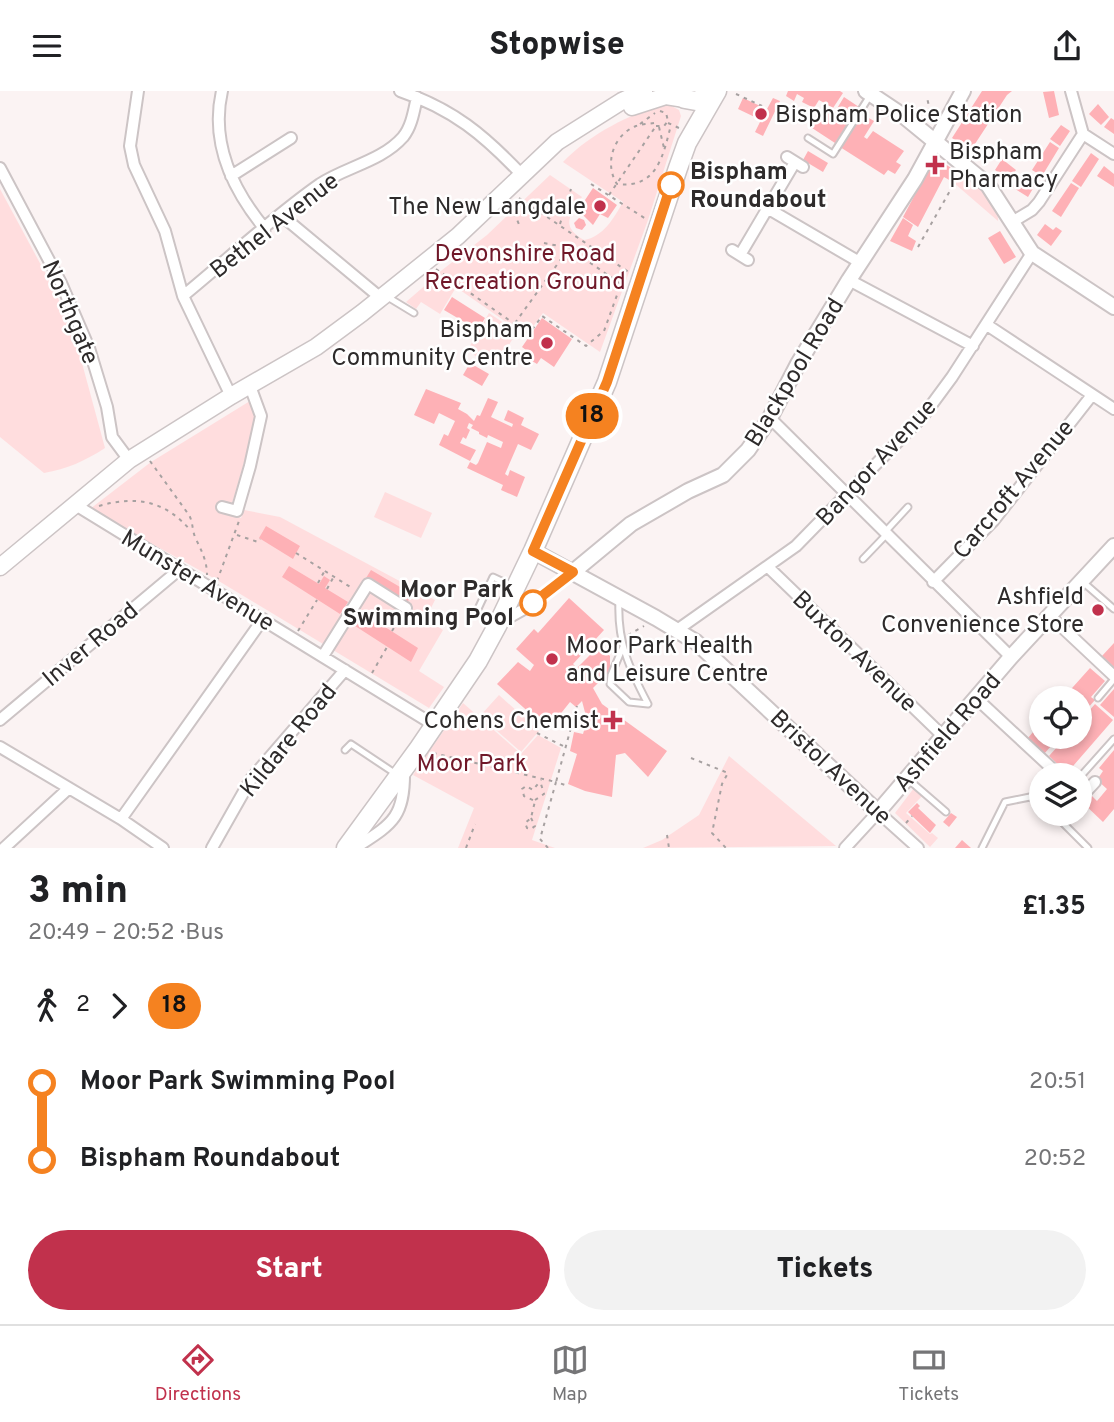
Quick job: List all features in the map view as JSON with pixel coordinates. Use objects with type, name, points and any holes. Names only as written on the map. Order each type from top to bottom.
[{"type":"main road","points":[[599,115],[666,96],[700,100],[717,91]]},
{"type":"main road","points":[[683,136],[717,91]]},
{"type":"main road","points":[[0,566],[80,508],[135,457],[316,347],[384,297],[458,236],[557,142],[637,93]]},
{"type":"main road","points":[[345,848],[419,748],[478,661],[533,551],[607,382],[639,288],[683,136],[685,97]]},
{"type":"street","points":[[138,91],[130,146],[132,155],[165,231],[183,296],[232,396]]},
{"type":"street","points":[[222,91],[219,111],[221,152],[244,202],[265,229]]},
{"type":"street","points":[[400,91],[418,97],[465,122],[481,134],[522,175]]},
{"type":"street","name":"Blackpool Road","points":[[498,624],[526,608],[631,524],[688,491],[723,475],[748,450],[770,418],[798,364],[849,280],[910,186],[963,91]]},
{"type":"street","points":[[1071,91],[1083,134],[1114,154]]},
{"type":"street","points":[[868,93],[919,128],[988,185],[1032,253],[1114,307]]},
{"type":"street","name":"Bethel Avenue","points":[[183,296],[326,181],[385,153],[408,130],[418,97]]},
{"type":"street","points":[[1012,222],[1032,209],[1083,134]]},
{"type":"street","points":[[231,176],[292,138]]},
{"type":"street","points":[[740,255],[795,162]]},
{"type":"street","name":"Northgate","points":[[0,169],[61,283],[89,348],[113,437],[135,457]]},
{"type":"street","points":[[767,208],[861,263]]},
{"type":"street","points":[[281,215],[384,297]]},
{"type":"street","name":"Bangor Avenue","points":[[677,630],[796,546],[924,415],[987,325],[1032,253]]},
{"type":"street","points":[[849,280],[973,346]]},
{"type":"street","points":[[987,325],[1114,409]]},
{"type":"street","points":[[222,507],[237,511],[261,416],[250,386]]},
{"type":"street","name":"Carcroft Avenue","points":[[933,582],[994,520],[1092,395]]},
{"type":"street","points":[[770,418],[1011,657]]},
{"type":"street","name":"Munster Avenue","points":[[80,508],[434,725]]},
{"type":"street","name":"Ashfield Road","points":[[845,848],[1011,657],[1114,546]]},
{"type":"street","name":"Bristol Avenue","points":[[533,551],[696,642],[918,848]]},
{"type":"street","name":"Buxton Avenue","points":[[768,567],[943,736]]},
{"type":"street","name":"Inver Road","points":[[0,720],[180,569]]},
{"type":"street","points":[[323,656],[368,584],[406,608]]},
{"type":"street","points":[[1049,615],[1114,678]]},
{"type":"street","points":[[121,820],[262,619]]},
{"type":"street","name":"Kildare Road","points":[[212,848],[251,779],[345,670]]},
{"type":"street","points":[[976,698],[1046,763]]},
{"type":"street","points":[[0,747],[163,848]]},
{"type":"street","points":[[355,848],[384,829],[394,818],[404,791],[401,773]]},
{"type":"street","points":[[1092,785],[1095,782]]},
{"type":"street","points":[[4,848],[69,788]]},
{"type":"street","points":[[140,848],[147,837]]},
{"type":"lane","points":[[807,138],[833,154],[868,93]]},
{"type":"lane","points":[[384,297],[414,313]]},
{"type":"lane","points":[[863,559],[908,507]]},
{"type":"lane","points":[[476,613],[493,577],[515,587]]},
{"type":"lane","points":[[1082,581],[1114,610]]},
{"type":"lane","points":[[619,597],[618,626],[623,647],[632,673],[648,704],[629,702],[610,684],[623,647]]},
{"type":"lane","points":[[1098,698],[1114,678]]},
{"type":"lane","points":[[1092,764],[1114,739]]},
{"type":"lane","points":[[345,750],[351,744],[401,773]]},
{"type":"lane","points":[[906,778],[946,812]]},
{"type":"lane","points":[[982,848],[1005,803],[1029,797]]},
{"type":"lane","points":[[1066,826],[1088,848]]},
{"type":"path","points":[[736,94],[762,106]]},
{"type":"path","points":[[919,128],[931,114],[927,98]]},
{"type":"path","points":[[617,184],[611,172],[613,150],[622,136],[659,111],[668,116],[667,123]]},
{"type":"path","points":[[653,116],[664,149]]},
{"type":"path","points":[[638,125],[667,123],[683,136]]},
{"type":"path","points":[[609,195],[656,125]]},
{"type":"path","points":[[617,184],[635,184],[649,177],[659,166],[671,125]]},
{"type":"path","points":[[918,247],[929,233],[952,185],[966,166]]},
{"type":"path","points":[[591,184],[657,226]]},
{"type":"path","points":[[559,226],[571,189]]},
{"type":"path","points":[[504,191],[559,226],[639,288]]},
{"type":"path","points":[[504,191],[520,227]]},
{"type":"path","points":[[566,209],[583,203]]},
{"type":"path","points":[[544,243],[569,248],[621,284],[639,288]]},
{"type":"path","points":[[514,324],[569,248]]},
{"type":"path","points":[[427,262],[529,334],[542,316],[586,346],[604,331],[621,284]]},
{"type":"path","points":[[529,277],[542,285]]},
{"type":"path","points":[[458,285],[480,279]]},
{"type":"path","points":[[135,457],[151,462],[189,515],[193,533]]},
{"type":"path","points":[[80,508],[90,509],[112,502],[139,501],[160,505],[178,515],[193,533],[207,565],[210,586]]},
{"type":"path","points":[[210,586],[235,534],[239,522],[237,511]]},
{"type":"path","points":[[235,534],[258,543],[260,539]]},
{"type":"path","points":[[296,553],[362,594]]},
{"type":"path","points":[[318,583],[325,571]]},
{"type":"path","points":[[327,589],[334,577]]},
{"type":"path","points":[[294,638],[317,600]]},
{"type":"path","points":[[392,631],[406,608]]},
{"type":"path","points":[[621,638],[656,618]]},
{"type":"path","points":[[365,683],[387,647]]},
{"type":"path","points":[[548,848],[540,839],[578,706]]},
{"type":"path","points":[[537,733],[566,747]]},
{"type":"path","points":[[419,748],[565,785]]},
{"type":"path","points":[[691,758],[727,773],[712,833],[726,848]]},
{"type":"path","points":[[535,801],[524,796],[522,789],[526,786],[533,790],[541,779]]},
{"type":"path","points":[[531,818],[535,801],[544,794],[540,783]]},
{"type":"path","points":[[466,848],[475,824]]},
{"type":"path","points":[[667,835],[669,848]]},
{"type":"green space","name":"Devonshire Road Recreation Ground","points":[[666,103],[679,110],[681,116],[648,220],[600,352],[543,313],[526,336],[437,274],[487,235],[550,175],[582,197],[571,214],[569,225],[572,230],[584,240],[597,235],[612,220],[623,202],[563,162],[586,142],[611,126]]},
{"type":"green space","points":[[961,173],[991,199],[998,221],[954,183]]},
{"type":"green space","points":[[0,189],[55,291],[76,341],[105,448],[76,464],[44,473],[0,437]]},
{"type":"green space","points":[[436,276],[455,289],[440,314],[421,302],[416,309],[406,302]]},
{"type":"green space","points":[[489,313],[517,332],[495,367],[467,351]]},
{"type":"green space","points":[[250,401],[256,421],[234,497],[232,503],[223,501],[218,510],[241,518],[244,510],[280,517],[435,600],[426,618],[443,630],[419,671],[444,687],[429,708],[217,580],[90,509],[151,462]]},
{"type":"green space","points":[[385,492],[432,513],[421,538],[374,517]]},
{"type":"green space","points":[[499,695],[539,731],[521,752],[480,716]]},
{"type":"green space","name":"Moor Park","points":[[463,703],[521,754],[538,735],[561,748],[532,840],[555,848],[458,848],[474,808],[413,775]]},
{"type":"green space","points":[[729,756],[836,846],[643,848],[662,840],[699,815]]},
{"type":"green space","points":[[914,788],[923,795],[906,813],[938,838],[930,847],[895,813]]},
{"type":"building","points":[[788,91],[843,93],[833,108],[819,100],[814,108],[802,102],[804,98],[797,94],[794,101],[786,96]]},
{"type":"building","points":[[982,91],[1012,91],[971,150],[952,138]]},
{"type":"building","points":[[1054,91],[1059,115],[1049,118],[1043,92]]},
{"type":"building","points":[[844,97],[859,107],[835,143],[812,128],[823,110],[833,115]]},
{"type":"building","name":"Bispham Police Station","points":[[743,98],[767,109],[773,98],[780,101],[763,136],[755,132],[761,120],[738,109]]},
{"type":"building","points":[[1098,104],[1109,117],[1101,125],[1089,114]]},
{"type":"building","points":[[862,114],[874,121],[864,137],[867,139],[873,131],[904,151],[896,162],[901,165],[895,174],[888,170],[884,175],[840,147]]},
{"type":"building","points":[[1111,118],[1114,120],[1114,134],[1104,127]]},
{"type":"building","points":[[1061,125],[1070,131],[1060,146],[1050,139]]},
{"type":"building","points":[[1050,142],[1059,148],[1042,176],[1032,170]]},
{"type":"building","points":[[808,151],[828,163],[823,172],[803,160]]},
{"type":"building","points":[[1091,153],[1099,159],[1081,187],[1072,181]]},
{"type":"building","points":[[935,157],[957,172],[951,181],[944,177],[918,227],[903,217]]},
{"type":"building","points":[[1002,159],[1016,170],[1009,180],[995,170]]},
{"type":"building","points":[[1104,166],[1114,174],[1114,187],[1097,176]]},
{"type":"building","points":[[1020,175],[1035,185],[1028,197],[1012,187]]},
{"type":"building","points":[[1071,183],[1079,188],[1061,217],[1052,211]]},
{"type":"building","name":"The New Langdale","points":[[593,188],[617,205],[608,218],[600,214],[593,225],[576,212],[586,205],[583,203]]},
{"type":"building","points":[[579,218],[584,220],[586,225],[582,230],[576,228],[574,223]]},
{"type":"building","points":[[903,218],[913,225],[908,236],[916,241],[912,251],[890,241]]},
{"type":"building","points":[[1045,224],[1053,230],[1056,227],[1062,231],[1051,246],[1037,235]]},
{"type":"building","points":[[1000,231],[1016,257],[1004,264],[988,238]]},
{"type":"building","points":[[452,297],[485,318],[478,330],[444,310]]},
{"type":"building","name":"Bispham Community Centre","points":[[542,318],[572,339],[554,367],[541,358],[537,364],[527,358],[530,353],[522,347]]},
{"type":"building","points":[[470,363],[489,374],[482,386],[463,375]]},
{"type":"building","points":[[426,389],[461,403],[458,409],[474,421],[477,415],[480,416],[488,398],[498,402],[491,417],[512,427],[513,424],[504,420],[508,410],[524,418],[521,425],[539,434],[531,450],[518,444],[505,474],[508,476],[510,470],[525,477],[517,497],[501,490],[503,485],[467,468],[470,462],[476,465],[478,463],[487,442],[501,448],[503,442],[479,434],[469,423],[467,428],[470,430],[466,439],[463,437],[460,443],[476,450],[470,461],[439,445],[444,434],[448,436],[455,421],[439,413],[434,424],[414,415]]},
{"type":"building","points":[[266,526],[300,546],[293,559],[259,538]]},
{"type":"building","points":[[289,566],[319,584],[324,576],[330,580],[325,588],[348,602],[340,614],[282,577]]},
{"type":"building","points":[[371,570],[412,594],[407,603],[366,578]]},
{"type":"building","points":[[569,598],[604,630],[573,664],[577,668],[599,646],[610,656],[610,671],[593,688],[602,704],[667,751],[648,777],[625,753],[616,755],[612,797],[568,784],[577,754],[570,751],[574,732],[583,734],[587,720],[582,701],[576,707],[570,702],[554,722],[548,718],[541,723],[497,684],[518,662],[530,671],[534,665],[516,649],[534,629],[538,633]]},
{"type":"building","points":[[360,611],[418,648],[411,662],[352,624]]},
{"type":"building","points":[[1114,643],[1114,667],[1102,656]]},
{"type":"building","points":[[1090,668],[1105,681],[1092,696],[1092,686],[1074,686]]},
{"type":"building","points":[[1114,689],[1114,717],[1100,705]]},
{"type":"building","points":[[1095,704],[1113,720],[1092,744],[1092,707]]},
{"type":"building","points":[[1055,749],[1088,749],[1076,763],[1056,763],[1049,756]]},
{"type":"building","points":[[1114,750],[1114,809],[1103,822],[1092,812],[1092,796],[1097,801],[1107,789],[1097,780],[1103,771],[1099,768]]},
{"type":"building","points":[[917,803],[920,806],[918,808],[936,825],[930,833],[908,812]]},
{"type":"building","points":[[951,813],[957,817],[949,827],[943,822]]},
{"type":"building","points":[[962,840],[971,848],[955,848]]},
{"type":"bus line","name":"18","points":[[533,603],[573,572],[533,551],[607,382],[671,185]]},
{"type":"place","name":"Bispham Police Station","points":[[761,114]]},
{"type":"place","name":"Bispham Pharmacy","points":[[935,165]]},
{"type":"place","name":"Bispham Roundabout","points":[[671,185]]},
{"type":"place","name":"The New Langdale","points":[[600,206]]},
{"type":"place","name":"Bispham Community Centre","points":[[547,343]]},
{"type":"place","name":"Moor Park Swimming Pool","points":[[533,603]]},
{"type":"place","name":"Ashfield Convenience Store","points":[[1098,610]]},
{"type":"place","name":"Moor Park Health and Leisure Centre","points":[[552,659]]},
{"type":"place","name":"Cohens Chemist","points":[[613,720]]}]
